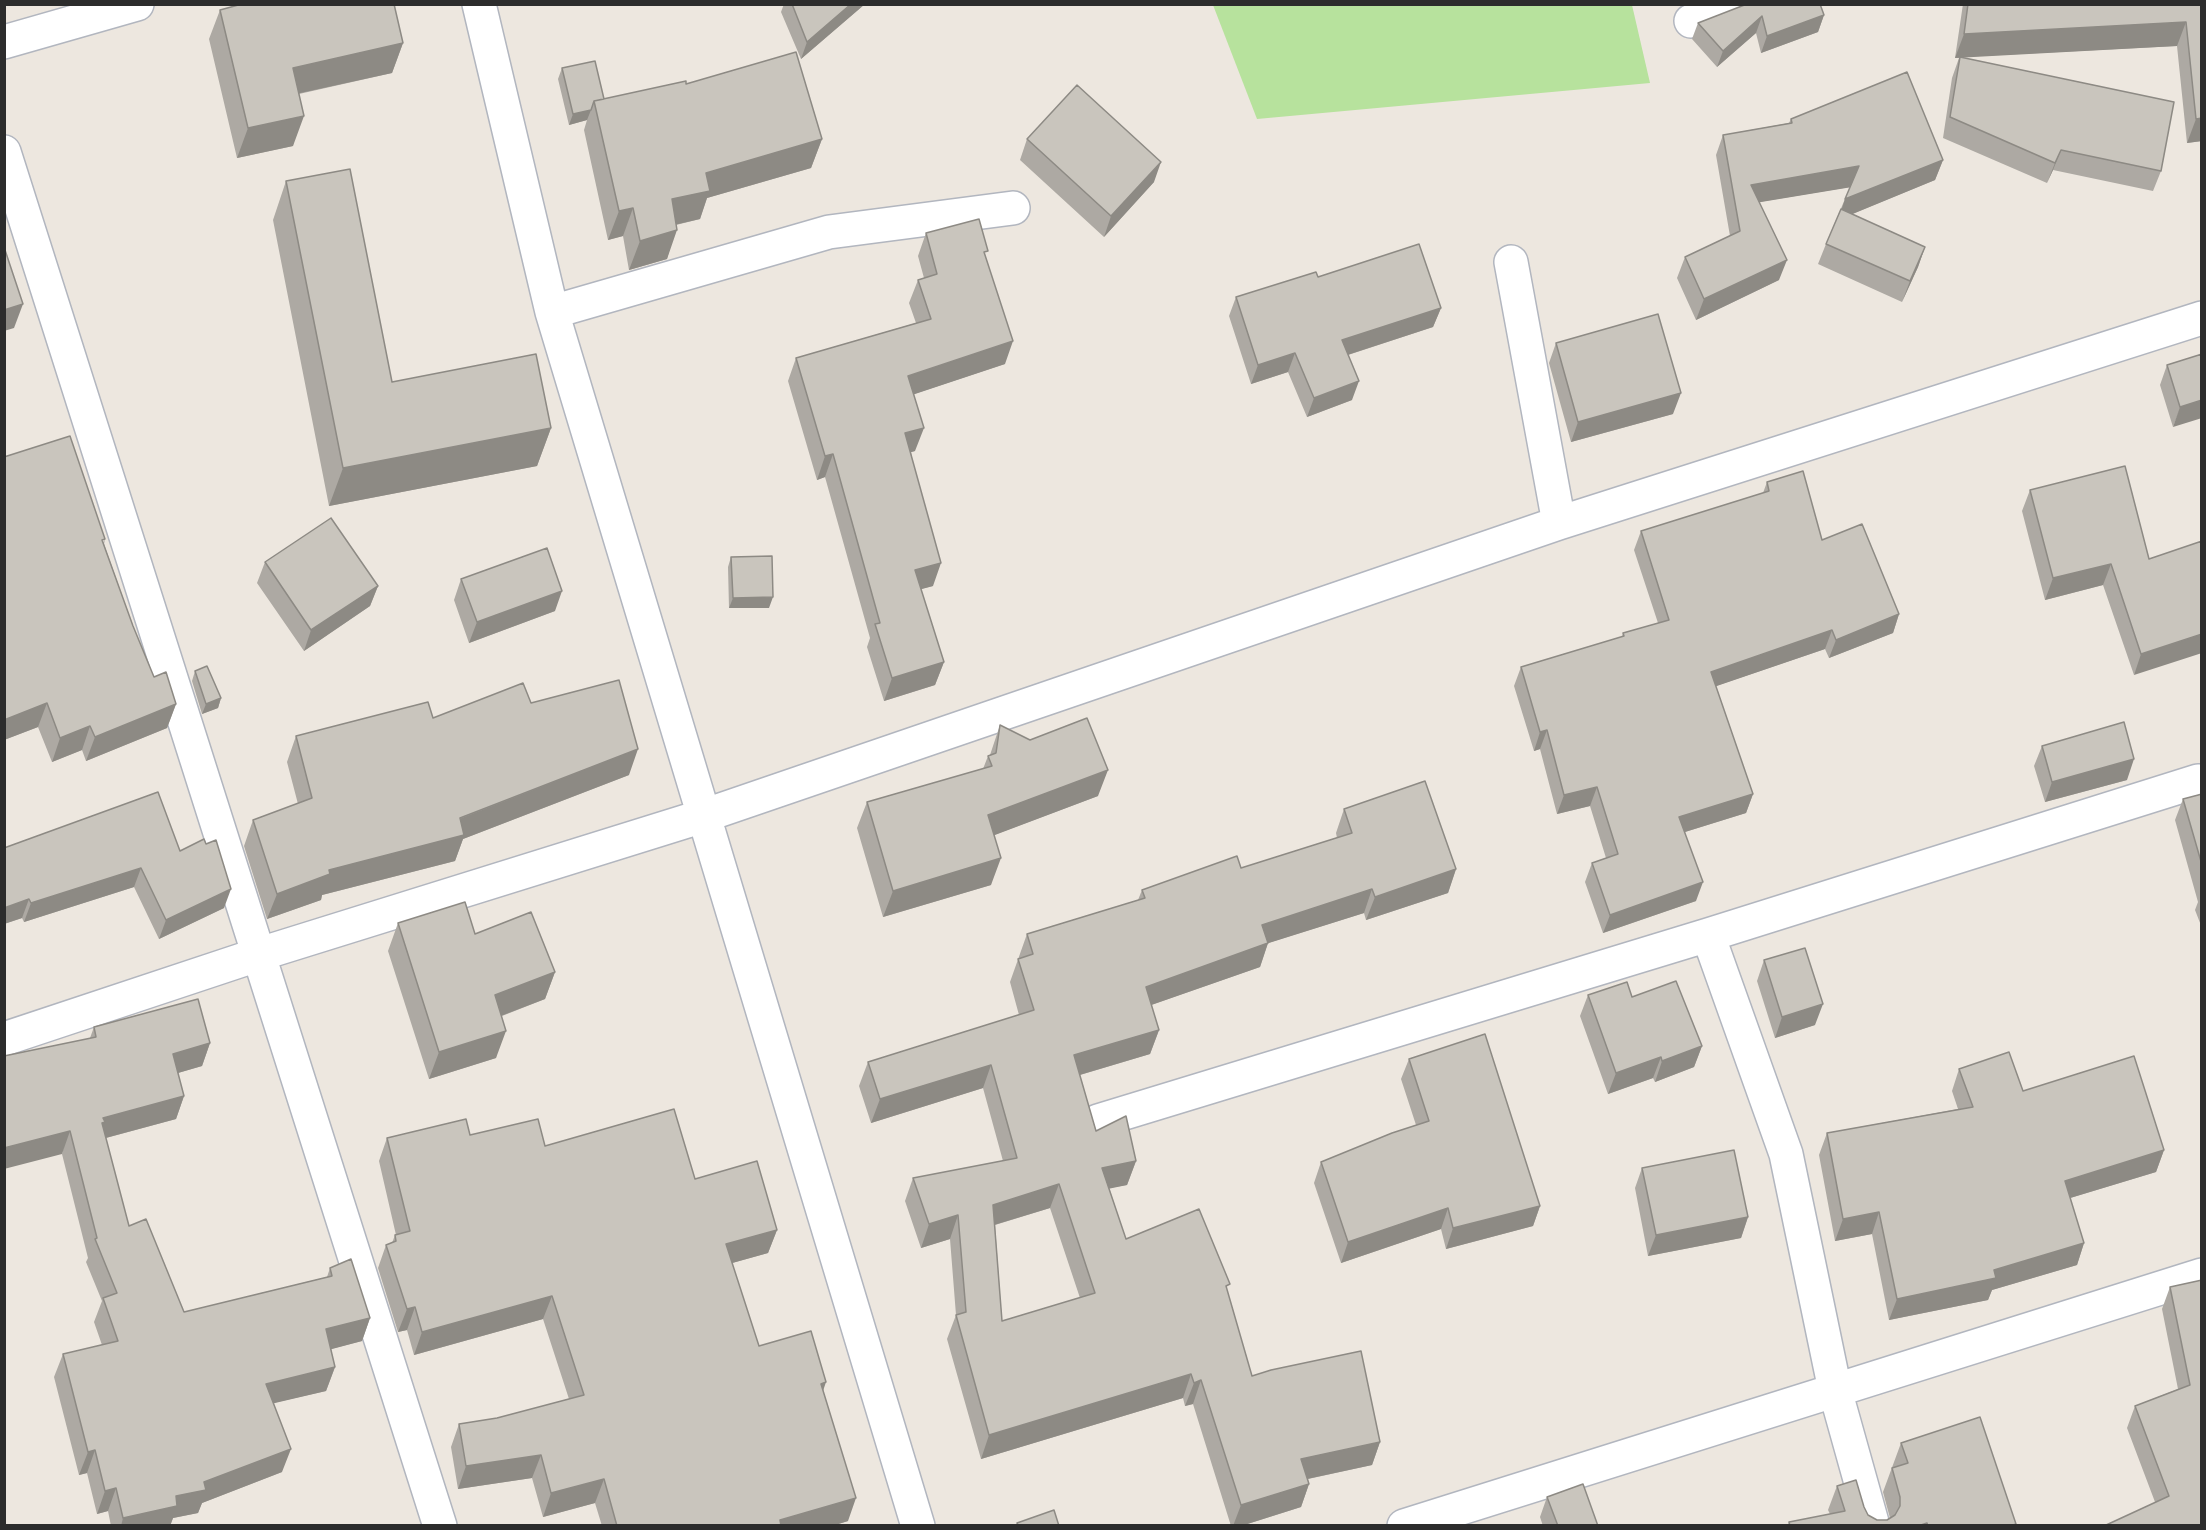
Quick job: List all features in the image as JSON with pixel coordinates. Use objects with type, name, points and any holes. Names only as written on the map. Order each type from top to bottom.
[{"type":"street","points":[[4,42],[137,4]]},
{"type":"street","points":[[479,4],[552,312],[918,1526]]},
{"type":"street","points":[[1691,21],[1734,4]]},
{"type":"street","points":[[4,152],[440,1526]]},
{"type":"street","points":[[552,312],[829,232],[1013,208]]},
{"type":"street","points":[[1511,262],[1559,523]]},
{"type":"street","points":[[4,1039],[260,954],[703,816],[1559,523],[2202,318]]},
{"type":"street","points":[[1098,1121],[1708,935],[2198,781]]},
{"type":"street","points":[[1708,935],[1786,1154],[1835,1390],[1873,1526]]},
{"type":"street","points":[[1404,1526],[2202,1275]]},
{"type":"green space","points":[[1213,5],[1632,5],[1650,83],[1257,119]]},
{"type":"building","points":[[242,4],[394,4],[403,43],[293,68],[304,116],[248,128],[220,10]]},
{"type":"building","points":[[792,4],[851,4],[807,42]]},
{"type":"building","points":[[1747,4],[1820,4],[1824,15],[1767,36],[1762,16],[1723,51],[1698,23]]},
{"type":"building","points":[[1968,4],[2202,4],[2202,118],[2196,119],[2186,22],[1964,34]]},
{"type":"building","points":[[796,52],[822,139],[706,173],[710,191],[672,199],[677,230],[640,241],[633,208],[619,211],[594,101],[686,81],[686,84]]},
{"type":"building","points":[[1960,57],[2174,102],[2161,171],[2061,150],[2055,163],[1950,117]]},
{"type":"building","points":[[595,61],[604,99],[594,101],[591,110],[573,114],[562,68]]},
{"type":"building","points":[[1907,72],[1943,160],[1845,199],[1859,166],[1751,185],[1787,260],[1704,299],[1685,257],[1740,231],[1723,135],[1792,123],[1791,119]]},
{"type":"building","points":[[1077,85],[1161,162],[1111,216],[1027,139]]},
{"type":"building","points":[[350,169],[392,382],[536,354],[551,428],[343,468],[286,181]]},
{"type":"building","points":[[1841,209],[1925,247],[1910,281],[1826,244]]},
{"type":"building","points":[[979,219],[988,251],[984,252],[1013,341],[908,376],[924,428],[905,433],[941,563],[915,570],[944,662],[892,678],[875,624],[880,623],[833,454],[825,456],[796,358],[931,319],[918,280],[937,274],[926,233]]},
{"type":"building","points":[[1419,244],[1441,308],[1342,340],[1359,381],[1314,398],[1295,353],[1258,365],[1236,297],[1316,272],[1318,277]]},
{"type":"building","points":[[4,247],[23,304],[4,310]]},
{"type":"building","points":[[1658,314],[1681,393],[1578,422],[1556,343]]},
{"type":"building","points":[[2202,354],[2202,400],[2180,407],[2167,365]]},
{"type":"building","points":[[70,436],[105,539],[102,540],[133,626],[154,677],[166,672],[176,704],[95,737],[90,726],[60,738],[47,703],[4,720],[4,457]]},
{"type":"building","points":[[2125,466],[2149,559],[2202,541],[2202,634],[2141,654],[2111,564],[2053,578],[2030,490]]},
{"type":"building","points":[[1803,471],[1822,540],[1862,524],[1899,614],[1836,640],[1832,630],[1711,672],[1753,794],[1679,817],[1703,882],[1610,915],[1592,863],[1618,854],[1597,787],[1564,795],[1547,730],[1540,732],[1521,667],[1669,620],[1641,531],[1769,491],[1767,482]]},
{"type":"building","points":[[331,518],[378,586],[311,630],[265,562]]},
{"type":"building","points":[[547,548],[562,591],[477,622],[461,579]]},
{"type":"building","points":[[772,556],[773,597],[733,598],[731,557]]},
{"type":"building","points":[[207,666],[221,698],[206,704],[195,671]]},
{"type":"building","points":[[619,680],[638,749],[460,818],[464,835],[329,870],[330,874],[277,894],[253,820],[312,798],[296,736],[428,702],[433,718],[523,683],[531,703]]},
{"type":"building","points":[[1087,718],[1108,770],[988,815],[1001,858],[893,891],[867,802],[992,766],[988,756],[996,753],[1000,725],[1030,740]]},
{"type":"building","points":[[2124,722],[2134,759],[2052,782],[2042,746]]},
{"type":"building","points":[[1425,781],[1456,869],[1375,897],[1372,889],[1262,925],[1268,943],[1146,987],[1159,1030],[1074,1055],[1096,1131],[1126,1116],[1136,1161],[1102,1168],[1126,1239],[1199,1209],[1230,1284],[1226,1286],[1252,1376],[1361,1351],[1380,1442],[1301,1459],[1309,1484],[1241,1505],[1201,1380],[1194,1383],[1191,1374],[989,1435],[956,1315],[966,1312],[958,1215],[929,1224],[913,1178],[1017,1158],[991,1065],[880,1099],[868,1062],[1034,1010],[1018,959],[1033,954],[1027,934],[1145,898],[1142,890],[1237,856],[1241,868],[1352,833],[1344,809]],"holes":[[[1059,1184],[1095,1293],[1002,1321],[993,1205]]]},
{"type":"building","points":[[158,792],[180,851],[204,839],[206,844],[216,840],[231,889],[166,920],[141,868],[31,903],[29,899],[4,908],[4,848]]},
{"type":"building","points":[[2202,794],[2202,865],[2183,799]]},
{"type":"building","points":[[465,902],[475,934],[531,912],[555,972],[495,995],[506,1031],[439,1052],[398,923]]},
{"type":"building","points":[[1805,948],[1823,1004],[1782,1017],[1764,960]]},
{"type":"building","points":[[1676,981],[1702,1046],[1662,1061],[1661,1057],[1616,1073],[1588,995],[1627,982],[1632,997]]},
{"type":"building","points":[[198,999],[210,1043],[173,1054],[184,1096],[103,1118],[105,1122],[102,1123],[129,1226],[146,1219],[184,1312],[332,1276],[330,1268],[351,1259],[370,1318],[326,1329],[335,1367],[266,1384],[291,1449],[204,1482],[206,1490],[176,1496],[177,1506],[123,1518],[116,1488],[105,1491],[95,1450],[88,1452],[63,1354],[118,1341],[103,1298],[117,1293],[95,1239],[97,1238],[70,1131],[4,1148],[4,1056],[96,1037],[94,1027]]},
{"type":"building","points":[[1485,1034],[1540,1206],[1453,1228],[1448,1208],[1348,1242],[1321,1162],[1392,1133],[1429,1121],[1409,1059]]},
{"type":"building","points":[[2009,1052],[2023,1091],[2134,1056],[2164,1150],[2065,1181],[2084,1243],[1994,1270],[1996,1278],[1897,1299],[1879,1212],[1843,1219],[1827,1133],[1973,1107],[1959,1069]]},
{"type":"building","points":[[674,1109],[695,1179],[757,1161],[777,1230],[726,1244],[759,1346],[811,1331],[826,1382],[821,1384],[856,1498],[780,1520],[781,1526],[617,1526],[604,1479],[551,1493],[541,1455],[466,1466],[459,1424],[497,1418],[584,1395],[552,1296],[422,1332],[415,1307],[407,1309],[386,1245],[396,1241],[395,1235],[410,1231],[387,1138],[466,1119],[470,1135],[538,1119],[545,1146]]},
{"type":"building","points":[[1734,1150],[1748,1217],[1656,1235],[1642,1168]]},
{"type":"building","points":[[2202,1280],[2202,1526],[2104,1526],[2169,1496],[2135,1406],[2190,1385],[2170,1287]]},
{"type":"building","points":[[1980,1417],[2016,1524],[2010,1526],[1928,1526],[1927,1523],[1918,1526],[1790,1526],[1789,1522],[1845,1511],[1837,1486],[1856,1480],[1868,1515],[1877,1520],[1887,1520],[1895,1515],[1900,1506],[1900,1497],[1892,1468],[1908,1463],[1901,1443]]},
{"type":"building","points":[[1583,1484],[1598,1526],[1558,1526],[1547,1497]]},
{"type":"building","points":[[1054,1510],[1059,1526],[1018,1526],[1017,1523]]}]
